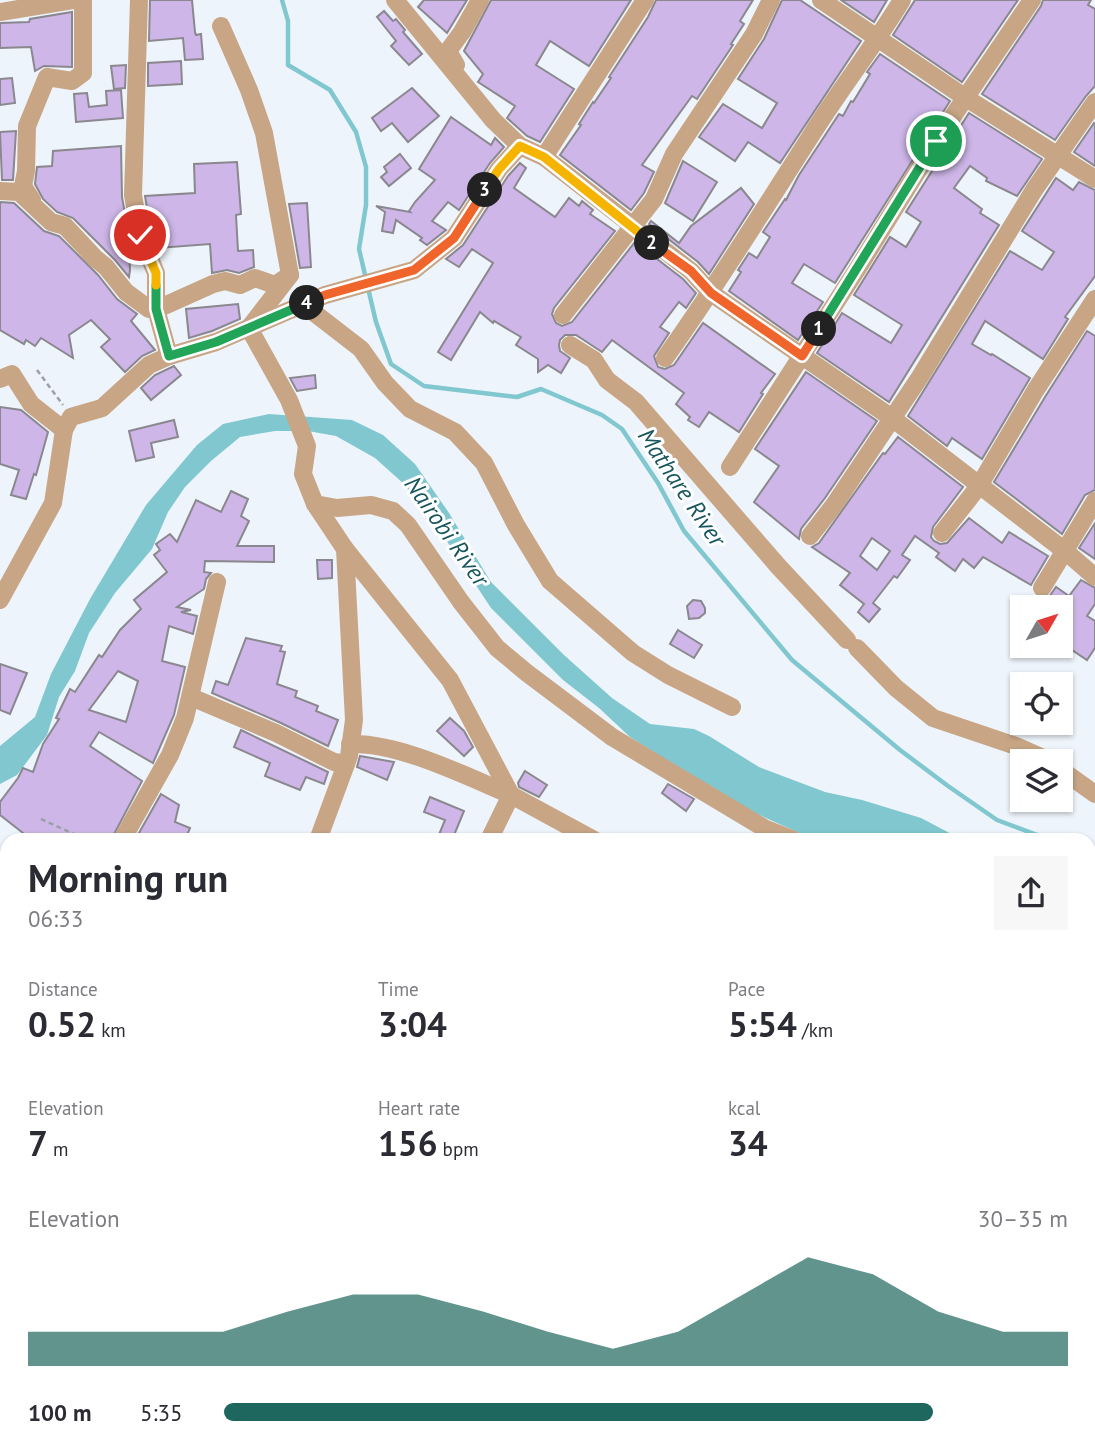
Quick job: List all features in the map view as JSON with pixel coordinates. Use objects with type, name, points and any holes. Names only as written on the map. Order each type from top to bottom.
[{"type":"street","points":[[0,12],[73,0]]},
{"type":"street","points":[[40,211],[23,186],[27,126],[47,77],[72,82],[83,73],[83,0]]},
{"type":"street","points":[[139,0],[133,195],[140,235],[156,273],[156,309],[169,356]]},
{"type":"street","points":[[396,0],[494,120],[520,146],[544,157],[691,271],[711,293],[892,418],[1095,577]]},
{"type":"street","points":[[466,84],[448,51],[480,0]]},
{"type":"street","points":[[544,157],[645,0]]},
{"type":"street","points":[[563,315],[654,199],[674,154],[754,34],[771,0]]},
{"type":"street","points":[[821,0],[965,98],[1095,179]]},
{"type":"street","points":[[666,358],[902,0]]},
{"type":"street","points":[[730,467],[965,98],[1032,0]]},
{"type":"street","points":[[221,26],[249,90],[264,133],[290,275],[249,328]]},
{"type":"street","points":[[810,536],[834,505],[941,344],[1034,190],[1095,102]]},
{"type":"street","points":[[68,423],[102,408],[149,365],[169,356],[216,342],[325,295],[414,270],[454,238],[499,169],[520,146]]},
{"type":"street","points":[[0,191],[19,192],[51,222],[65,226],[106,267],[126,292],[149,309],[156,309],[225,281],[240,285],[255,278],[275,285],[290,275]]},
{"type":"street","points":[[942,533],[979,486],[1035,391],[1095,299]]},
{"type":"street","points":[[304,305],[362,349],[385,383],[410,409],[455,432],[484,463],[516,525],[551,581],[634,653],[668,675],[732,707]]},
{"type":"street","points":[[249,328],[289,400],[307,446],[303,474],[315,504],[345,549],[450,680],[511,794]]},
{"type":"street","points":[[570,345],[594,360],[607,380],[635,402],[778,566],[896,688],[933,718],[1023,749]]},
{"type":"street","points":[[0,379],[12,374],[32,404],[68,423]]},
{"type":"street","points":[[0,600],[52,503],[68,423]]},
{"type":"street","points":[[1042,589],[1095,501]]},
{"type":"street","points":[[315,504],[337,508],[371,505],[393,511],[408,524],[461,602],[497,648],[612,737],[776,833]]},
{"type":"street","points":[[321,833],[346,764],[355,711],[345,549]]},
{"type":"street","points":[[126,833],[170,755],[191,697],[217,582]]},
{"type":"street","points":[[191,697],[276,733],[334,762],[346,764]]},
{"type":"street","points":[[350,744],[370,743],[458,772],[511,794],[581,833]]},
{"type":"street","points":[[1073,778],[1095,794]]},
{"type":"street","points":[[492,833],[511,794]]},
{"type":"path","points":[[37,370],[68,423]]},
{"type":"path","points":[[41,819],[72,833]]},
{"type":"water","name":"Nairobi River","points":[[269,414],[352,420],[383,435],[415,464],[491,582],[564,655],[612,698],[650,724],[694,729],[759,767],[825,792],[921,818],[950,833],[799,833],[737,805],[630,737],[563,680],[491,608],[433,520],[404,484],[375,458],[336,436],[308,431],[275,431],[240,437],[185,487],[168,512],[152,549],[115,593],[89,633],[75,671],[59,697],[47,735],[17,775],[0,784],[0,746],[35,717],[51,674],[90,599],[146,505],[197,445],[223,424]]},
{"type":"building","points":[[150,0],[192,0],[195,32],[196,35],[201,34],[203,59],[185,60],[183,38],[149,41]]},
{"type":"building","points":[[424,0],[467,0],[447,33],[418,7]]},
{"type":"building","points":[[491,0],[631,0],[589,66],[550,41],[536,65],[574,89],[540,142],[527,136],[507,118],[515,106],[478,82],[483,74],[464,51]]},
{"type":"building","points":[[656,0],[753,0],[740,21],[744,24],[731,44],[733,45],[697,99],[692,96],[642,165],[654,172],[644,193],[631,210],[560,155],[611,78],[609,77]]},
{"type":"building","points":[[782,0],[800,0],[861,41],[780,163],[748,142],[735,161],[699,137],[723,104],[762,128],[777,103],[738,79],[764,39]]},
{"type":"building","points":[[841,0],[887,0],[874,22]]},
{"type":"building","points":[[915,0],[1018,0],[962,82],[893,35]]},
{"type":"building","points":[[1043,0],[1091,0],[1088,5],[1095,9],[1095,86],[1055,140],[982,94]]},
{"type":"building","points":[[384,11],[393,21],[396,19],[405,30],[403,32],[422,54],[409,65],[391,46],[396,41],[377,17]]},
{"type":"building","points":[[72,12],[72,67],[44,66],[35,71],[31,47],[0,48],[0,23],[29,22],[30,19]]},
{"type":"building","points":[[880,54],[950,101],[835,283],[804,264],[792,283],[823,302],[798,340],[729,291],[749,253],[757,258],[770,237],[763,232],[839,114],[843,116],[851,101],[853,102],[870,74],[867,72]]},
{"type":"building","points":[[181,61],[182,84],[148,86],[148,63]]},
{"type":"building","points":[[126,65],[125,88],[114,89],[111,66]]},
{"type":"building","points":[[12,78],[15,103],[0,105],[0,79]]},
{"type":"building","points":[[412,88],[439,116],[408,142],[392,123],[381,131],[372,118]]},
{"type":"building","points":[[121,90],[123,118],[76,122],[74,94],[87,93],[89,107],[107,105],[106,91]]},
{"type":"building","points":[[969,113],[1042,159],[1017,196],[986,181],[987,178],[970,166],[954,188],[982,209],[980,213],[999,225],[889,402],[817,353],[842,313],[891,343],[902,325],[854,295],[890,237],[906,247],[921,222],[906,212]]},
{"type":"building","points":[[451,117],[491,145],[495,138],[504,147],[459,210],[448,202],[432,221],[446,230],[427,245],[420,240],[422,238],[396,220],[393,233],[382,231],[385,212],[376,206],[410,212],[415,202],[435,180],[419,169]]},
{"type":"building","points":[[1095,124],[1095,166],[1074,152]]},
{"type":"building","points":[[16,131],[13,180],[2,180],[0,132]]},
{"type":"building","points":[[121,146],[122,197],[129,237],[134,249],[129,249],[129,277],[73,218],[57,212],[43,199],[35,184],[37,167],[52,166],[53,151]]},
{"type":"building","points":[[400,154],[411,168],[389,186],[381,177],[387,172],[384,167]]},
{"type":"building","points":[[683,161],[717,182],[693,221],[665,203]]},
{"type":"building","points":[[237,162],[241,214],[236,215],[238,251],[253,250],[254,267],[239,273],[227,270],[212,273],[210,244],[158,248],[151,232],[145,196],[195,193],[194,164]]},
{"type":"building","points":[[520,163],[526,168],[514,188],[555,217],[569,198],[579,206],[582,201],[593,210],[590,214],[615,231],[554,308],[552,314],[556,323],[562,326],[572,322],[635,242],[683,279],[696,293],[686,308],[679,302],[660,327],[669,333],[654,356],[658,367],[665,369],[674,365],[703,323],[775,374],[739,432],[709,412],[699,427],[688,420],[690,417],[676,404],[684,393],[612,340],[602,352],[576,335],[565,335],[560,340],[560,351],[570,358],[561,373],[548,365],[538,372],[538,359],[516,345],[521,337],[494,321],[493,323],[480,312],[451,360],[438,352],[493,263],[472,249],[459,267],[446,259],[463,245],[508,176]]},
{"type":"building","points":[[1056,178],[1073,190],[1079,182],[1095,190],[1095,276],[1065,317],[1068,319],[1043,359],[985,321],[972,344],[1030,378],[982,459],[952,438],[947,446],[908,416],[1010,251],[1042,270],[1054,252],[1022,231]]},
{"type":"building","points":[[741,188],[754,204],[709,274],[698,262],[649,224],[651,221],[679,243],[691,226]]},
{"type":"building","points":[[0,202],[14,203],[44,231],[59,236],[98,275],[117,299],[137,314],[131,321],[155,350],[142,356],[125,372],[101,347],[110,339],[91,320],[69,335],[73,358],[41,338],[35,346],[26,340],[24,344],[0,330]]},
{"type":"building","points":[[307,203],[311,267],[300,268],[289,204]]},
{"type":"building","points":[[238,304],[240,319],[189,338],[186,309]]},
{"type":"building","points":[[1087,331],[1095,336],[1095,490],[1085,495],[1062,534],[994,482]]},
{"type":"building","points":[[174,366],[181,375],[151,400],[141,388],[155,375]]},
{"type":"building","points":[[806,372],[877,421],[801,529],[799,539],[754,502],[779,466],[755,449]]},
{"type":"building","points":[[315,375],[316,388],[297,391],[290,378]]},
{"type":"building","points":[[0,407],[21,410],[48,432],[26,499],[11,495],[19,470],[0,464]]},
{"type":"building","points":[[174,420],[178,437],[151,443],[154,457],[136,461],[129,431]]},
{"type":"building","points":[[898,437],[963,487],[933,527],[931,537],[934,541],[947,543],[969,518],[1002,543],[1009,532],[1048,556],[1031,585],[983,557],[974,568],[963,559],[955,571],[936,557],[939,553],[915,536],[902,555],[910,560],[873,603],[880,609],[869,622],[858,612],[864,604],[840,585],[850,573],[812,547],[819,543],[883,453],[885,454]],"holes":[[[872,538],[890,551],[877,570],[860,556]]]},
{"type":"building","points":[[231,491],[248,499],[241,516],[249,521],[237,546],[274,546],[274,562],[205,561],[204,572],[211,573],[206,579],[204,589],[177,607],[191,610],[181,612],[197,616],[193,634],[169,626],[162,661],[185,667],[174,715],[153,763],[99,732],[90,746],[142,781],[115,833],[23,833],[0,815],[0,802],[23,768],[33,772],[43,744],[59,719],[56,718],[70,689],[75,692],[99,655],[102,657],[120,630],[141,609],[134,600],[167,572],[154,555],[160,550],[156,544],[170,534],[177,542],[196,500],[221,512]],"holes":[[[118,671],[138,681],[126,722],[89,710]]]},
{"type":"building","points":[[1095,523],[1095,559],[1079,548]]},
{"type":"building","points":[[317,560],[332,560],[332,578],[318,579]]},
{"type":"building","points":[[1081,580],[1095,588],[1095,604],[1087,616],[1095,621],[1095,648],[1087,660],[1073,651],[1073,595],[1070,595]]},
{"type":"building","points":[[1056,587],[1068,595],[1050,595]]},
{"type":"building","points":[[693,600],[701,601],[705,613],[699,618],[689,619],[687,606]]},
{"type":"building","points":[[678,630],[702,645],[694,658],[670,644]]},
{"type":"building","points":[[246,638],[282,646],[280,651],[285,652],[277,684],[297,691],[295,697],[318,706],[316,711],[338,720],[328,746],[212,693],[216,681],[228,685]]},
{"type":"building","points":[[0,664],[27,673],[10,714],[0,710]]},
{"type":"building","points":[[450,718],[464,731],[473,747],[464,756],[437,731]]},
{"type":"building","points":[[241,730],[328,772],[324,784],[306,777],[300,790],[265,776],[270,763],[234,747]]},
{"type":"building","points":[[360,756],[394,762],[387,780],[357,767]]},
{"type":"building","points":[[525,771],[547,785],[539,797],[519,787],[518,783]]},
{"type":"building","points":[[668,784],[694,799],[686,811],[662,793]]},
{"type":"building","points":[[161,794],[179,805],[175,822],[190,828],[188,833],[139,833]]},
{"type":"building","points":[[430,797],[464,811],[455,833],[440,833],[445,820],[424,812]]},
{"type":"waterway","name":"Mathare River","points":[[282,0],[288,21],[288,65],[330,90],[356,132],[366,167],[366,205],[359,249],[366,279]]},
{"type":"waterway","name":"Mathare River","points":[[368,288],[376,322],[391,364],[424,386],[517,397],[541,389],[602,415],[622,429],[658,483],[684,531],[792,660],[900,750],[948,786],[997,820],[1032,833]]},
{"type":"route","points":[[140,235],[156,273],[156,309],[169,356],[216,342],[325,295],[414,270],[454,238],[499,169],[520,146],[544,157],[691,271],[711,293],[802,356],[936,141]]}]
